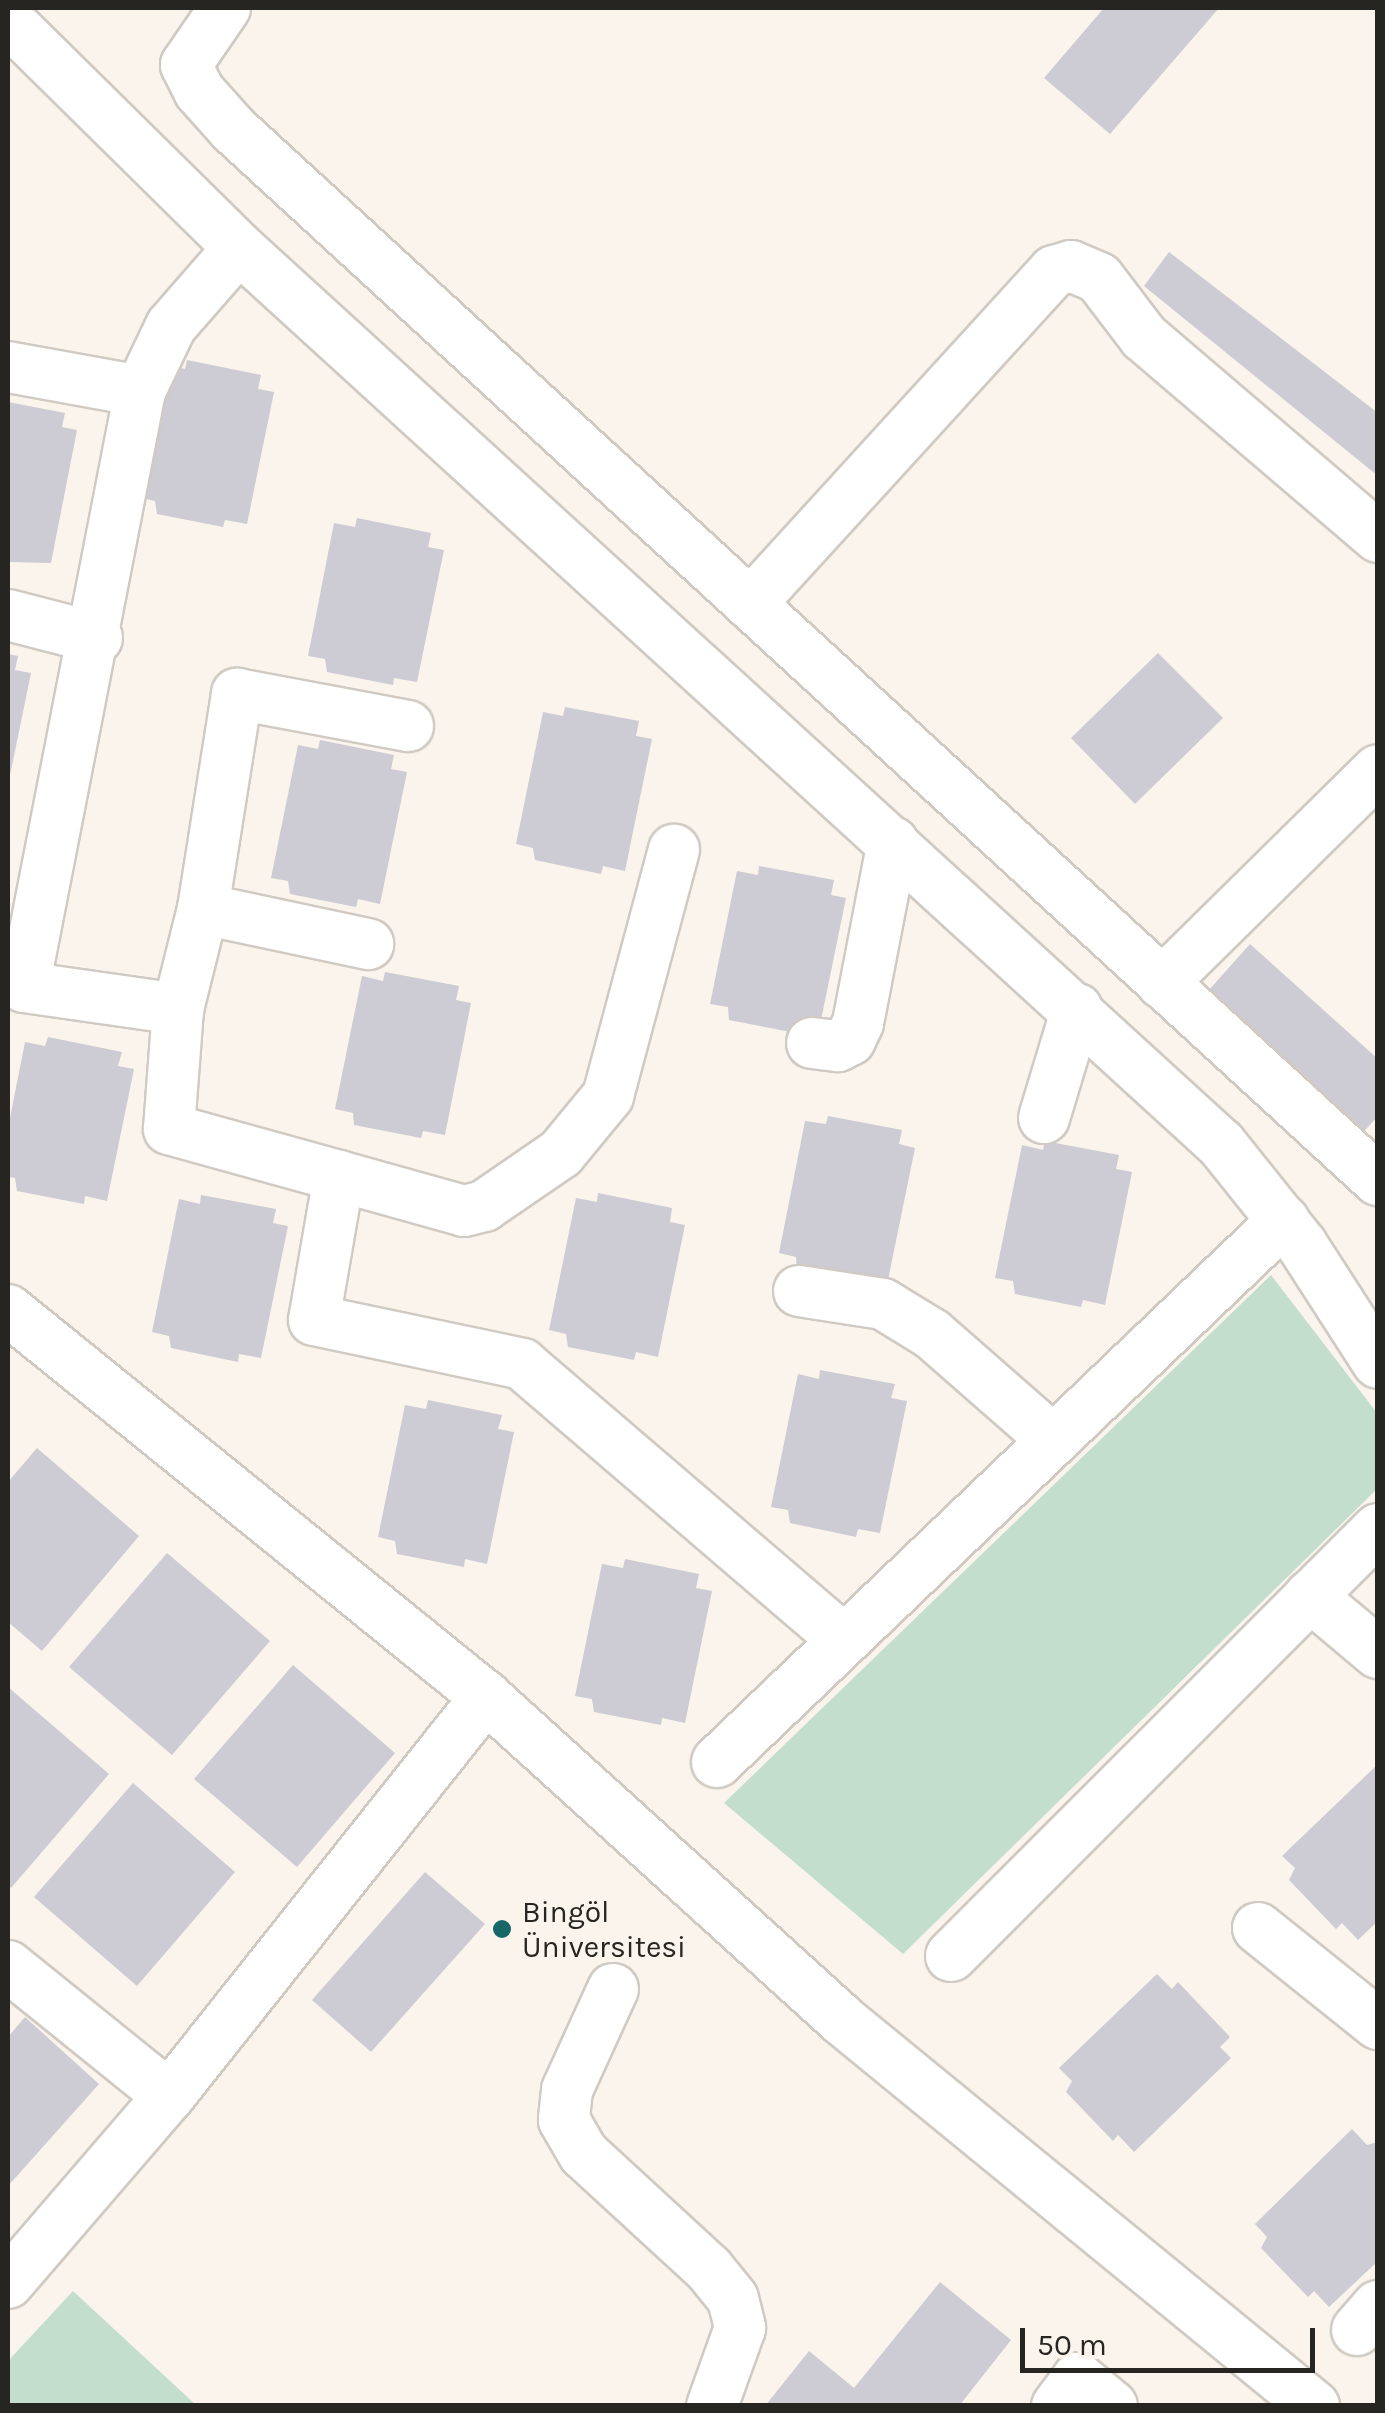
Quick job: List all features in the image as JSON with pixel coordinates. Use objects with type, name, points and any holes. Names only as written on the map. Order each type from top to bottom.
[{"type":"street","points":[[225,8],[186,65],[199,91],[1378,1180]]},
{"type":"street","points":[[18,29],[238,248],[1221,1144],[1284,1220],[1378,1363]]},
{"type":"street","points":[[178,1008],[24,988],[28,866],[96,638],[140,391],[171,326],[238,248]]},
{"type":"street","points":[[750,604],[1054,271],[1071,266],[1099,278],[1144,337],[1378,537]]},
{"type":"street","points":[[8,367],[140,391]]},
{"type":"street","points":[[8,615],[96,638]]},
{"type":"street","points":[[408,726],[237,694],[202,909],[178,1008],[169,1129],[464,1211],[484,1206],[580,1134],[608,1096],[674,850]]},
{"type":"street","points":[[1162,982],[1378,770]]},
{"type":"street","points":[[812,1043],[838,1046],[850,1040],[858,1023],[893,842]]},
{"type":"street","points":[[202,909],[368,944]]},
{"type":"street","points":[[1044,1118],[1077,1009]]},
{"type":"street","points":[[339,1176],[314,1320],[522,1364],[844,1640]]},
{"type":"street","points":[[716,1762],[1284,1220]]},
{"type":"street","points":[[799,1290],[883,1304],[932,1334],[1053,1440]]},
{"type":"street","points":[[8,1310],[486,1697],[842,2020],[1314,2406]]},
{"type":"street","points":[[951,1956],[1378,1528]]},
{"type":"street","points":[[1310,1596],[1378,1653]]},
{"type":"street","points":[[8,2283],[170,2096],[486,1697]]},
{"type":"street","points":[[1258,1928],[1378,2024]]},
{"type":"street","points":[[8,1966],[170,2096]]},
{"type":"street","points":[[613,1988],[567,2090],[564,2120],[584,2154],[709,2268],[733,2300],[740,2328],[712,2406]]},
{"type":"street","points":[[1058,2406],[1078,2378],[1112,2406]]},
{"type":"green space","points":[[1271,1275],[1377,1413],[1377,1489],[903,1954],[724,1803]]},
{"type":"green space","points":[[73,2291],[196,2405],[8,2405],[8,2361]]},
{"type":"building","points":[[1104,8],[1219,8],[1110,134],[1044,78]]},
{"type":"building","points":[[1169,252],[1378,413],[1378,476],[1144,286]]},
{"type":"building","points":[[187,360],[261,375],[258,389],[274,392],[247,524],[225,520],[223,527],[157,514],[155,501],[138,497],[164,365],[185,369]]},
{"type":"building","points":[[8,402],[65,413],[62,427],[77,430],[51,563],[8,562]]},
{"type":"building","points":[[357,518],[431,533],[428,547],[444,550],[417,682],[394,678],[393,685],[327,672],[325,659],[308,656],[334,523],[355,527]]},
{"type":"building","points":[[1158,653],[1223,718],[1135,804],[1071,738]]},
{"type":"building","points":[[8,654],[18,656],[15,670],[31,673],[9,780]]},
{"type":"building","points":[[565,707],[639,721],[636,736],[652,739],[625,871],[603,866],[601,874],[535,860],[533,848],[516,844],[543,712],[563,716]]},
{"type":"building","points":[[320,740],[394,755],[391,769],[407,772],[380,904],[358,899],[356,907],[290,894],[288,881],[271,878],[298,745],[318,749]]},
{"type":"building","points":[[759,866],[834,880],[831,895],[846,898],[819,1030],[796,1033],[729,1020],[728,1007],[710,1004],[737,871],[758,875]]},
{"type":"building","points":[[1250,944],[1378,1059],[1378,1116],[1356,1140],[1200,1000]]},
{"type":"building","points":[[385,972],[459,986],[456,1000],[471,1003],[445,1135],[423,1131],[421,1138],[354,1125],[353,1113],[335,1109],[362,976],[383,981]]},
{"type":"building","points":[[48,1037],[122,1052],[118,1066],[134,1069],[107,1201],[85,1196],[84,1204],[17,1191],[15,1178],[8,1177],[8,1128],[25,1042],[45,1046]]},
{"type":"building","points":[[828,1116],[902,1130],[899,1144],[915,1148],[888,1280],[865,1275],[864,1283],[797,1269],[796,1257],[779,1253],[805,1121],[826,1124]]},
{"type":"building","points":[[1045,1141],[1119,1155],[1116,1169],[1132,1172],[1105,1305],[1083,1300],[1081,1307],[1015,1294],[1013,1281],[995,1278],[1022,1145],[1043,1150]]},
{"type":"building","points":[[598,1193],[672,1208],[670,1222],[685,1225],[658,1357],[636,1352],[634,1360],[568,1347],[566,1334],[549,1330],[576,1198],[597,1202]]},
{"type":"building","points":[[201,1195],[276,1209],[273,1223],[288,1226],[261,1358],[239,1354],[238,1362],[171,1348],[169,1336],[152,1332],[179,1199],[200,1204]]},
{"type":"building","points":[[820,1370],[895,1384],[891,1398],[907,1401],[880,1533],[858,1529],[856,1537],[790,1523],[788,1510],[771,1507],[798,1374],[819,1379]]},
{"type":"building","points":[[428,1400],[502,1415],[498,1429],[514,1432],[487,1564],[465,1559],[464,1567],[397,1554],[395,1541],[378,1537],[405,1405],[426,1409]]},
{"type":"building","points":[[37,1448],[139,1536],[42,1651],[8,1622],[8,1482]]},
{"type":"building","points":[[167,1553],[270,1641],[172,1755],[69,1667]]},
{"type":"building","points":[[625,1559],[699,1574],[696,1588],[712,1591],[685,1723],[662,1718],[661,1725],[594,1712],[592,1699],[575,1696],[602,1564],[623,1568]]},
{"type":"building","points":[[293,1665],[395,1753],[297,1867],[194,1779]]},
{"type":"building","points":[[8,1687],[109,1774],[11,1888],[8,1885]]},
{"type":"building","points":[[1378,1764],[1378,1921],[1358,1940],[1342,1923],[1336,1929],[1289,1880],[1295,1868],[1282,1856]]},
{"type":"building","points":[[133,1783],[235,1872],[137,1986],[34,1897]]},
{"type":"building","points":[[425,1872],[485,1924],[371,2052],[312,2000]]},
{"type":"building","points":[[1157,1974],[1172,1989],[1178,1982],[1230,2037],[1220,2047],[1231,2058],[1134,2152],[1118,2135],[1113,2141],[1066,2092],[1072,2081],[1059,2068]]},
{"type":"building","points":[[25,2017],[99,2084],[8,2186],[8,2037]]},
{"type":"building","points":[[1352,2129],[1367,2145],[1378,2142],[1378,2261],[1329,2307],[1314,2291],[1308,2297],[1261,2248],[1267,2237],[1255,2224]]},
{"type":"building","points":[[940,2282],[1011,2340],[959,2406],[765,2406],[809,2351],[854,2388]]},
{"type":"place","name":"Bingöl Üniversitesi","points":[[502,1929]]}]
